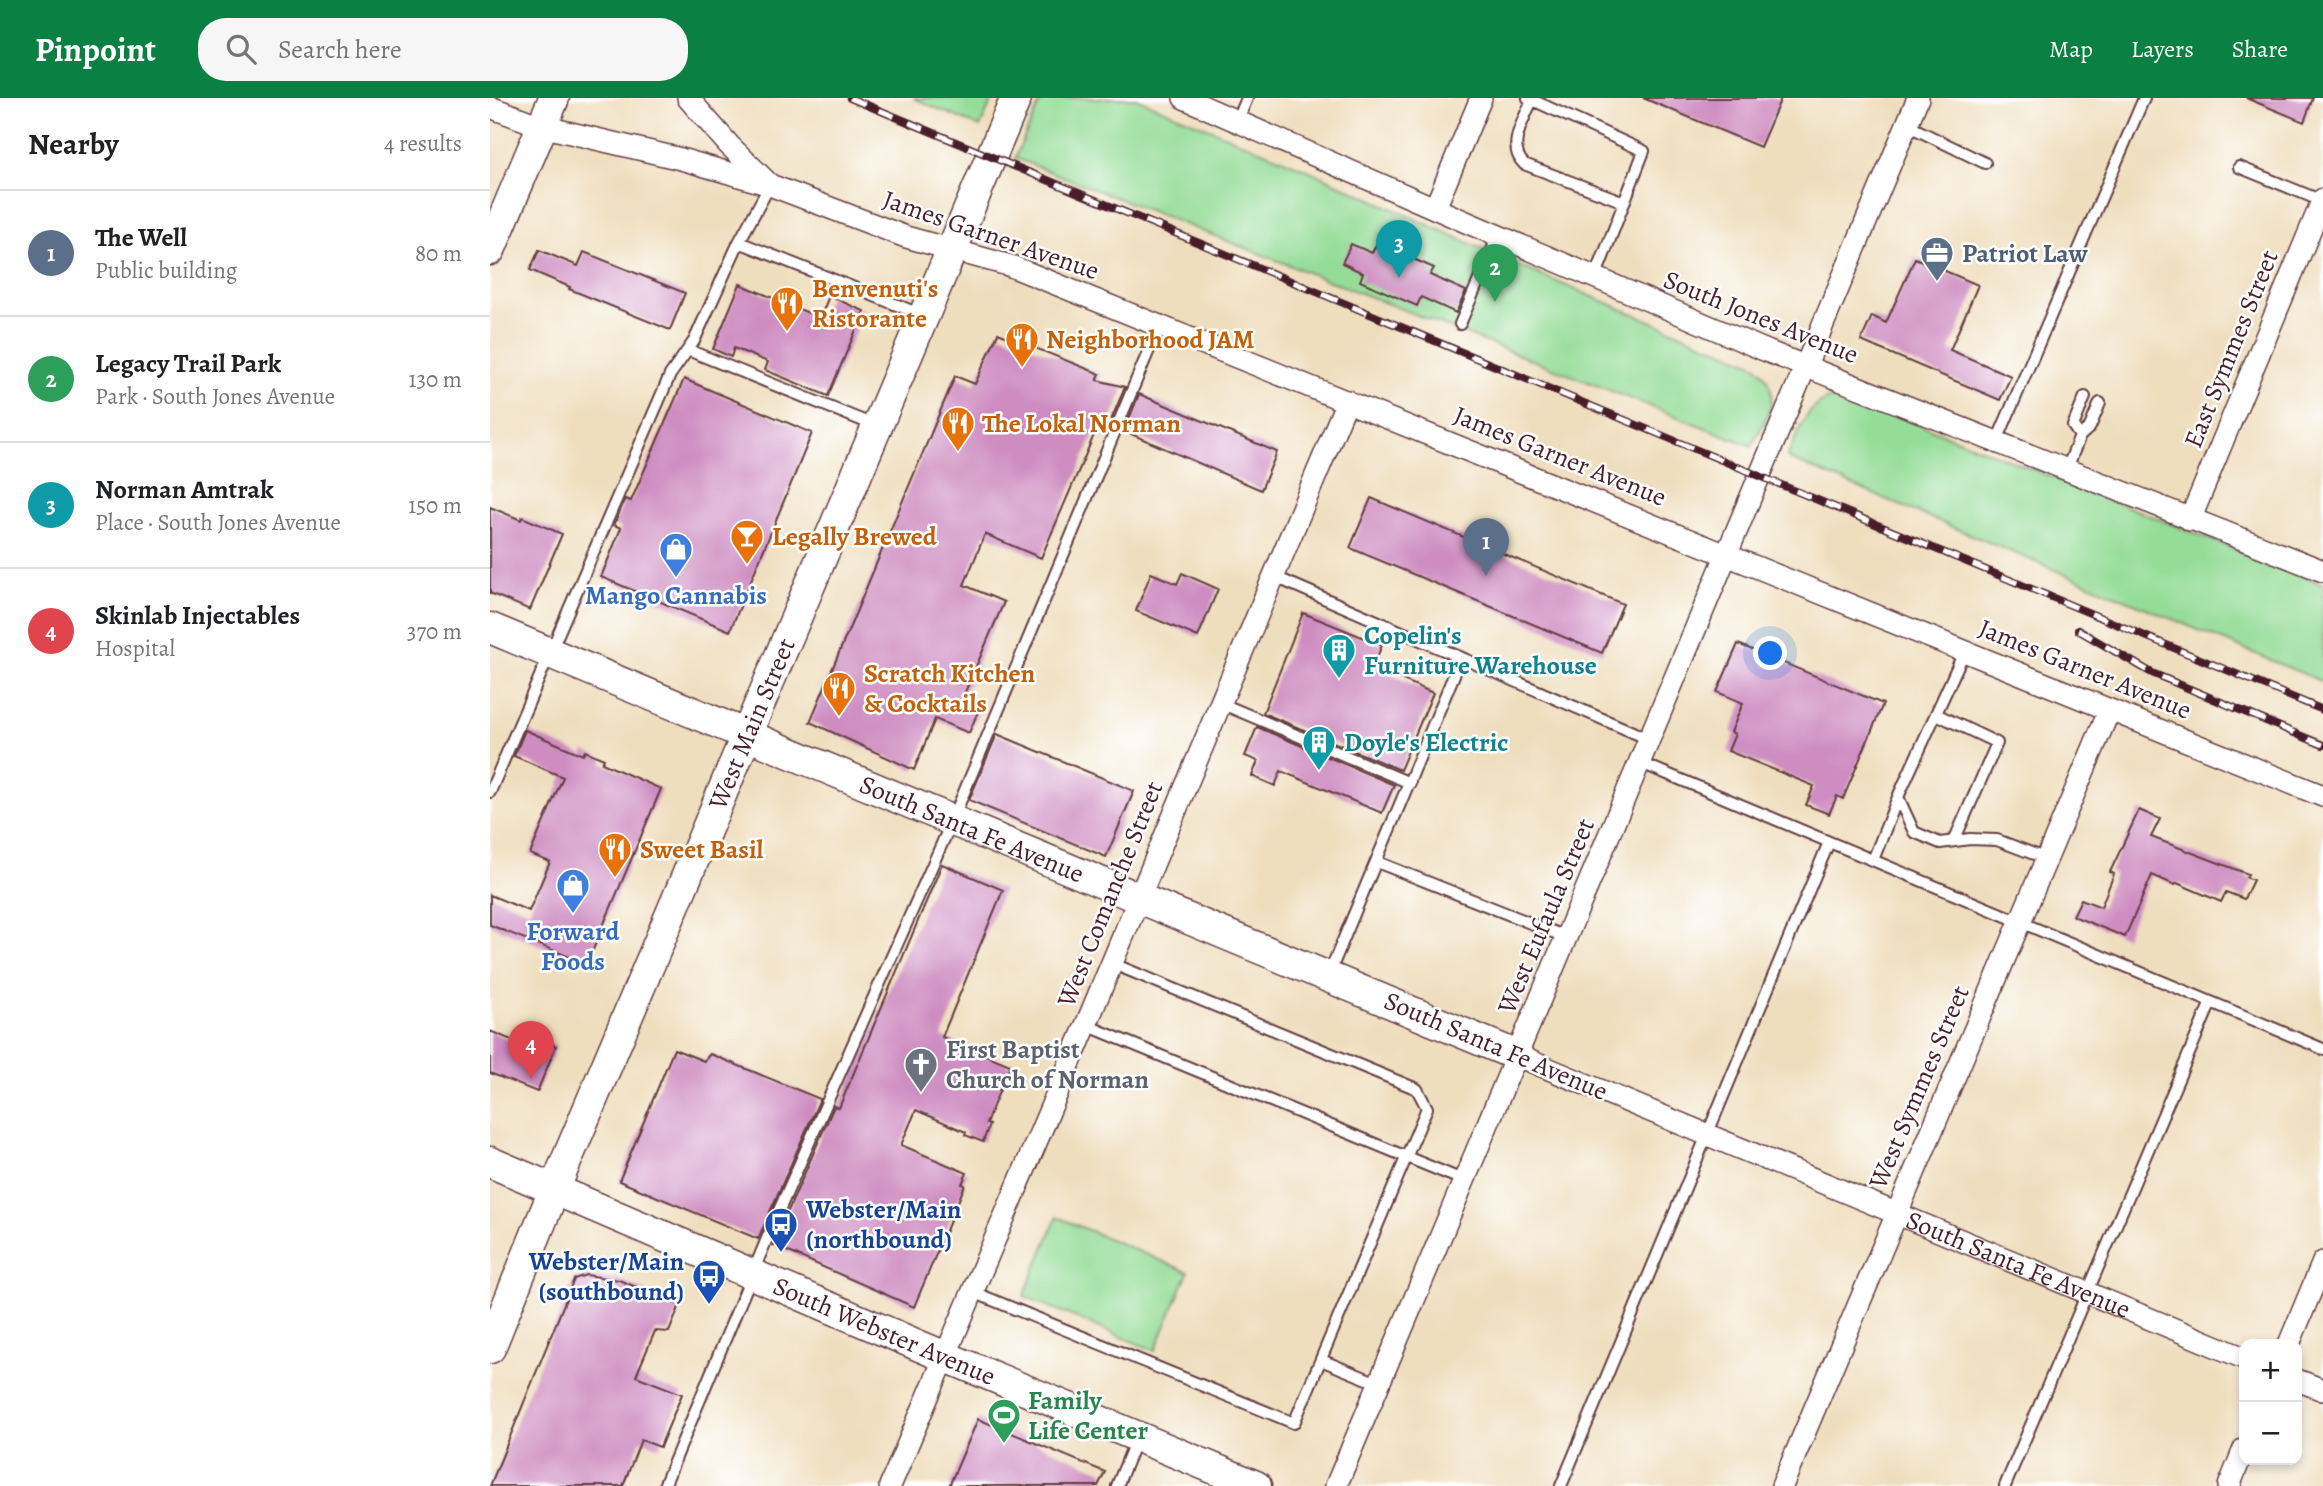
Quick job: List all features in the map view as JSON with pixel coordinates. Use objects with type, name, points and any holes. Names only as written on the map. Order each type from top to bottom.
[{"type":"street","points":[[490,250],[554,98]]},
{"type":"street","name":"James Garner Avenue","points":[[688,98],[729,145],[770,185]]},
{"type":"street","name":"West Main Street","points":[[490,1348],[554,1190],[1016,98]]},
{"type":"street","name":"South Jones Avenue","points":[[1184,98],[1595,278],[1807,367],[2323,571]]},
{"type":"street","points":[[1435,208],[1481,98]]},
{"type":"street","name":"West Eufaula Street","points":[[1336,1486],[1918,98]]},
{"type":"street","name":"James Garner Avenue","points":[[490,107],[541,126],[681,159],[770,185],[906,237],[1011,266],[2323,796]]},
{"type":"street","name":"East Symmes Street","points":[[2190,520],[2317,229],[2322,200]]},
{"type":"street","name":"West Comanche Street","points":[[890,1486],[1347,401]]},
{"type":"street","name":"South Santa Fe Avenue","points":[[490,628],[2239,1356]]},
{"type":"street","name":"West Symmes Street","points":[[1782,1486],[2109,711]]},
{"type":"street","name":"South Webster Avenue","points":[[490,1162],[945,1357],[1256,1486]]},
{"type":"street","points":[[2291,1339],[2323,1262]]},
{"type":"street","points":[[2302,1382],[2323,1390]]},
{"type":"street","points":[[2229,1486],[2239,1461]]},
{"type":"lane","points":[[1238,120],[1247,98]]},
{"type":"lane","points":[[1996,443],[2144,98]]},
{"type":"lane","points":[[1595,278],[1644,151],[1530,99],[1515,142],[1515,150],[1524,164],[1624,202]]},
{"type":"lane","points":[[1907,125],[1985,163]]},
{"type":"lane","points":[[2239,167],[2322,200]]},
{"type":"lane","points":[[490,792],[670,374],[694,341],[739,242],[770,185]]},
{"type":"lane","points":[[1460,324],[1498,236]]},
{"type":"lane","points":[[739,242],[922,316]]},
{"type":"lane","points":[[664,1486],[752,1275],[952,821],[1159,326]]},
{"type":"lane","points":[[688,350],[876,426]]},
{"type":"lane","points":[[2080,436],[2073,426],[2085,397]]},
{"type":"lane","points":[[2066,471],[2080,436],[2090,427],[2100,403]]},
{"type":"lane","points":[[1273,576],[1651,740]]},
{"type":"lane","points":[[1873,860],[1898,797],[1965,650]]},
{"type":"lane","points":[[1328,976],[1461,658]]},
{"type":"lane","points":[[1220,703],[1410,783]]},
{"type":"lane","points":[[1936,714],[1997,743],[1954,841]]},
{"type":"lane","points":[[1641,763],[2323,1049]]},
{"type":"lane","points":[[1898,797],[1914,832],[1940,843],[1997,840],[2046,859]]},
{"type":"lane","points":[[1561,1486],[1829,842]]},
{"type":"lane","points":[[1377,862],[1567,938]]},
{"type":"lane","points":[[973,1292],[1294,1423],[1407,1157],[1427,1108],[1417,1089],[1111,963]]},
{"type":"lane","points":[[2005,1486],[2211,1002]]},
{"type":"lane","points":[[1086,1025],[1465,1181]]},
{"type":"lane","points":[[1321,1360],[1380,1384]]},
{"type":"lane","points":[[1116,1486],[1137,1437]]},
{"type":"green space","points":[[913,98],[993,98],[980,127]]},
{"type":"green space","points":[[1042,98],[1136,98],[1303,168],[1526,269],[1756,365],[1770,385],[1768,414],[1752,446],[1015,158]]},
{"type":"green space","points":[[1838,396],[1852,398],[2323,584],[2323,682],[1787,458],[1810,412],[1817,405]]},
{"type":"green space","points":[[1057,1217],[1188,1272],[1155,1351],[1024,1296]]},
{"type":"building","points":[[1643,98],[1781,98],[1760,147]]},
{"type":"building","points":[[2246,98],[2313,98],[2304,122]]},
{"type":"building","points":[[1377,243],[1434,268],[1430,275],[1466,291],[1456,313],[1421,297],[1417,306],[1360,281],[1363,273],[1342,263],[1351,244],[1372,253]]},
{"type":"building","points":[[539,250],[578,266],[584,252],[685,293],[670,330],[569,289],[570,287],[530,270]]},
{"type":"building","points":[[1915,258],[1978,285],[1950,350],[2011,376],[2000,400],[1861,341],[1872,316],[1886,323]]},
{"type":"building","name":"Benvenuti's Ristorante","points":[[740,284],[820,318],[829,296],[864,311],[828,396],[765,370],[768,362],[734,348],[731,357],[713,349]]},
{"type":"building","points":[[998,333],[1100,374],[1097,380],[1125,387],[1109,425],[1100,421],[1041,558],[985,534],[964,585],[1004,602],[962,699],[980,707],[969,733],[935,719],[914,770],[810,722],[955,376],[975,384]]},
{"type":"building","points":[[684,379],[812,433],[730,631],[601,577],[621,528],[614,525],[625,499],[631,501]]},
{"type":"building","points":[[1139,394],[1277,452],[1261,490],[1124,431]]},
{"type":"building","points":[[1371,498],[1623,604],[1602,653],[1350,548]]},
{"type":"building","points":[[490,507],[562,534],[530,610],[490,593]]},
{"type":"building","points":[[1151,573],[1177,584],[1182,573],[1218,589],[1198,637],[1136,611]]},
{"type":"building","name":"Copelin's Furniture Warehouse","points":[[1303,613],[1382,645],[1373,667],[1433,693],[1400,770],[1263,713]]},
{"type":"building","points":[[1738,644],[1883,704],[1843,799],[1837,796],[1829,814],[1806,805],[1814,786],[1728,751],[1735,734],[1731,732],[1743,703],[1717,692]]},
{"type":"building","name":"Doyle's Electric","points":[[1257,727],[1394,785],[1382,813],[1281,771],[1275,786],[1252,776],[1258,761],[1245,756]]},
{"type":"building","points":[[525,730],[583,755],[585,751],[604,759],[602,763],[661,789],[587,964],[490,925],[490,895],[529,911],[550,862],[530,854],[563,777],[514,756]]},
{"type":"building","points":[[997,734],[1134,791],[1106,857],[969,800]]},
{"type":"building","points":[[2139,810],[2160,819],[2151,837],[2248,874],[2246,877],[2253,880],[2244,899],[2226,892],[2221,902],[2152,875],[2125,937],[2073,916],[2081,899],[2101,907],[2114,874],[2110,872]]},
{"type":"building","name":"First Baptist Church of Norman","points":[[942,864],[1003,890],[942,1037],[1010,1065],[986,1124],[989,1125],[983,1142],[916,1110],[901,1145],[967,1173],[962,1184],[965,1185],[914,1307],[773,1245],[834,1106],[839,1108]]},
{"type":"building","points":[[490,1031],[516,1042],[519,1031],[556,1046],[537,1092],[490,1073]]},
{"type":"building","points":[[674,1049],[704,1061],[710,1054],[820,1099],[758,1239],[619,1181]]},
{"type":"building","points":[[586,1275],[619,1280],[680,1305],[669,1332],[655,1331],[636,1376],[682,1394],[660,1447],[641,1440],[623,1486],[490,1486],[574,1279]]},
{"type":"building","name":"Family Life Center","points":[[978,1419],[1105,1472],[1098,1486],[949,1486]]},
{"type":"railway","points":[[850,98],[2323,710]]},
{"type":"railway","points":[[2078,630],[2152,673],[2323,745]]},
{"type":"place","name":"Norman Amtrak","points":[[1399,278]]},
{"type":"place","name":"Patriot Law","points":[[1937,283]]},
{"type":"place","name":"Legacy Trail Park","points":[[1495,302]]},
{"type":"place","name":"Benvenuti's Ristorante","points":[[787,333]]},
{"type":"place","name":"Neighborhood JAM","points":[[1022,369]]},
{"type":"place","name":"The Lokal Norman","points":[[958,453]]},
{"type":"place","name":"Legally Brewed","points":[[747,566]]},
{"type":"place","name":"The Well","points":[[1486,576]]},
{"type":"place","name":"Mango Cannabis","points":[[676,579]]},
{"type":"place","name":"Copelin's Furniture Warehouse","points":[[1339,680]]},
{"type":"place","name":"Scratch Kitchen & Cocktails","points":[[839,718]]},
{"type":"place","name":"Doyle's Electric","points":[[1319,772]]},
{"type":"place","name":"Sweet Basil","points":[[615,879]]},
{"type":"place","name":"Forward Foods","points":[[573,915]]},
{"type":"place","name":"Skinlab Injectables","points":[[531,1079]]},
{"type":"place","name":"First Baptist Church of Norman","points":[[921,1094]]},
{"type":"place","name":"Webster/Main (northbound)","points":[[781,1254]]},
{"type":"place","name":"Webster/Main (southbound)","points":[[709,1306]]},
{"type":"place","name":"Family Life Center","points":[[1004,1445]]}]
